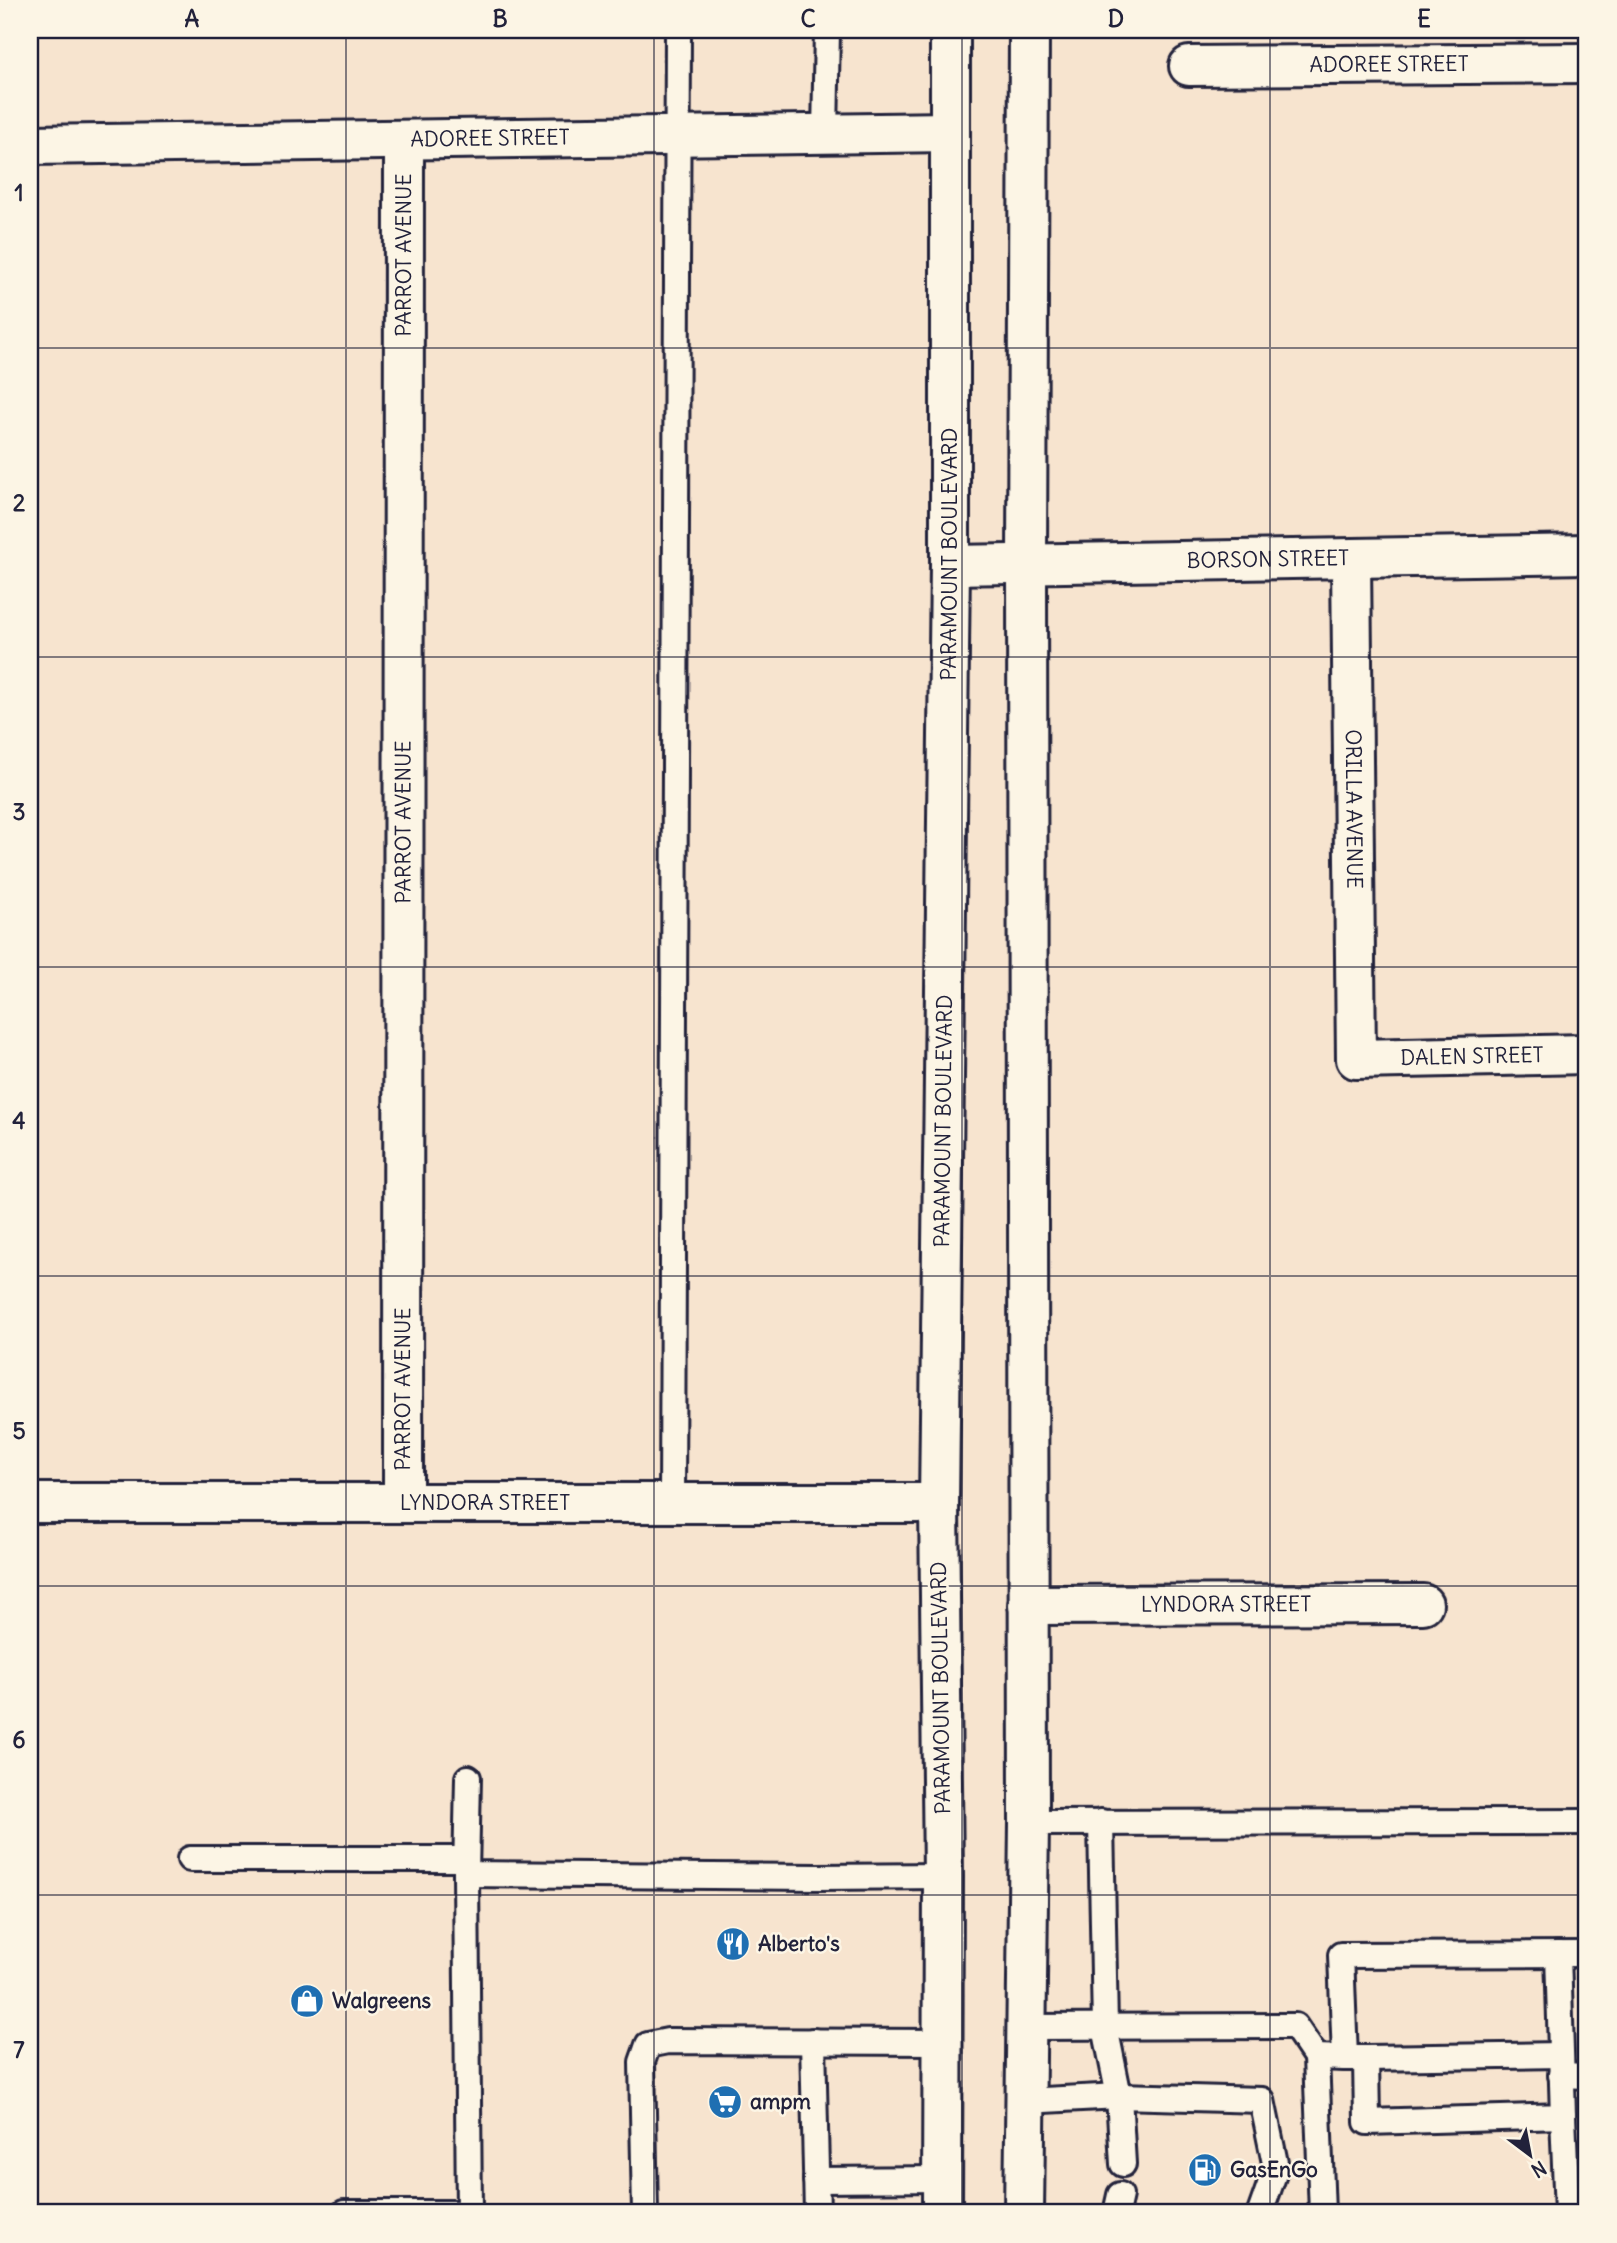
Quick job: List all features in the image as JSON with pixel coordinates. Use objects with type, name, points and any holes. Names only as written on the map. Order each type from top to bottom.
[{"type":"street","name":"PARAMOUNT BOULEVARD","points":[[943,2196],[939,1503],[950,565],[950,30]]},
{"type":"street","points":[[1024,2213],[1029,1823],[1029,30]]},
{"type":"street","name":"ADOREE STREET","points":[[1189,66],[1587,63]]},
{"type":"street","name":"ADOREE STREET","points":[[30,145],[950,132]]},
{"type":"street","name":"PARROT AVENUE","points":[[403,1503],[404,141]]},
{"type":"street","name":"BORSON STREET","points":[[950,565],[1587,554]]},
{"type":"street","name":"ORILLA AVENUE","points":[[1351,559],[1356,1059]]},
{"type":"street","name":"DALEN STREET","points":[[1356,1059],[1587,1054]]},
{"type":"street","name":"LYNDORA STREET","points":[[30,1503],[939,1503]]},
{"type":"street","name":"LYNDORA STREET","points":[[1028,1605],[1423,1604]]},
{"type":"lane","points":[[672,1503],[678,30]]},
{"type":"lane","points":[[825,133],[827,30]]},
{"type":"lane","points":[[344,2213],[469,2213],[466,1867],[468,1778]]},
{"type":"lane","points":[[1101,1822],[1105,2027],[1119,2096],[1124,2164]]},
{"type":"lane","points":[[1029,1823],[1587,1822]]},
{"type":"lane","points":[[190,1859],[817,1878],[943,1876]]},
{"type":"lane","points":[[1558,1954],[1567,2213]]},
{"type":"lane","points":[[1563,2116],[1367,2122],[1341,1955],[1587,1954]]},
{"type":"lane","points":[[1026,2027],[1294,2026],[1316,2057],[1321,2213]]},
{"type":"lane","points":[[645,2213],[642,2062],[648,2045],[668,2041],[942,2042]]},
{"type":"lane","points":[[813,2041],[817,2213]]},
{"type":"lane","points":[[1316,2057],[1561,2065],[1587,2076]]},
{"type":"lane","points":[[1025,2101],[1119,2096],[1262,2100],[1276,2168],[1260,2213]]},
{"type":"lane","points":[[816,2180],[943,2196]]},
{"type":"place","name":"Alberto's","points":[[733,1944]]},
{"type":"place","name":"Walgreens","points":[[307,2001]]},
{"type":"place","name":"ampm","points":[[725,2102]]},
{"type":"place","name":"GasEnGo","points":[[1205,2170]]}]
